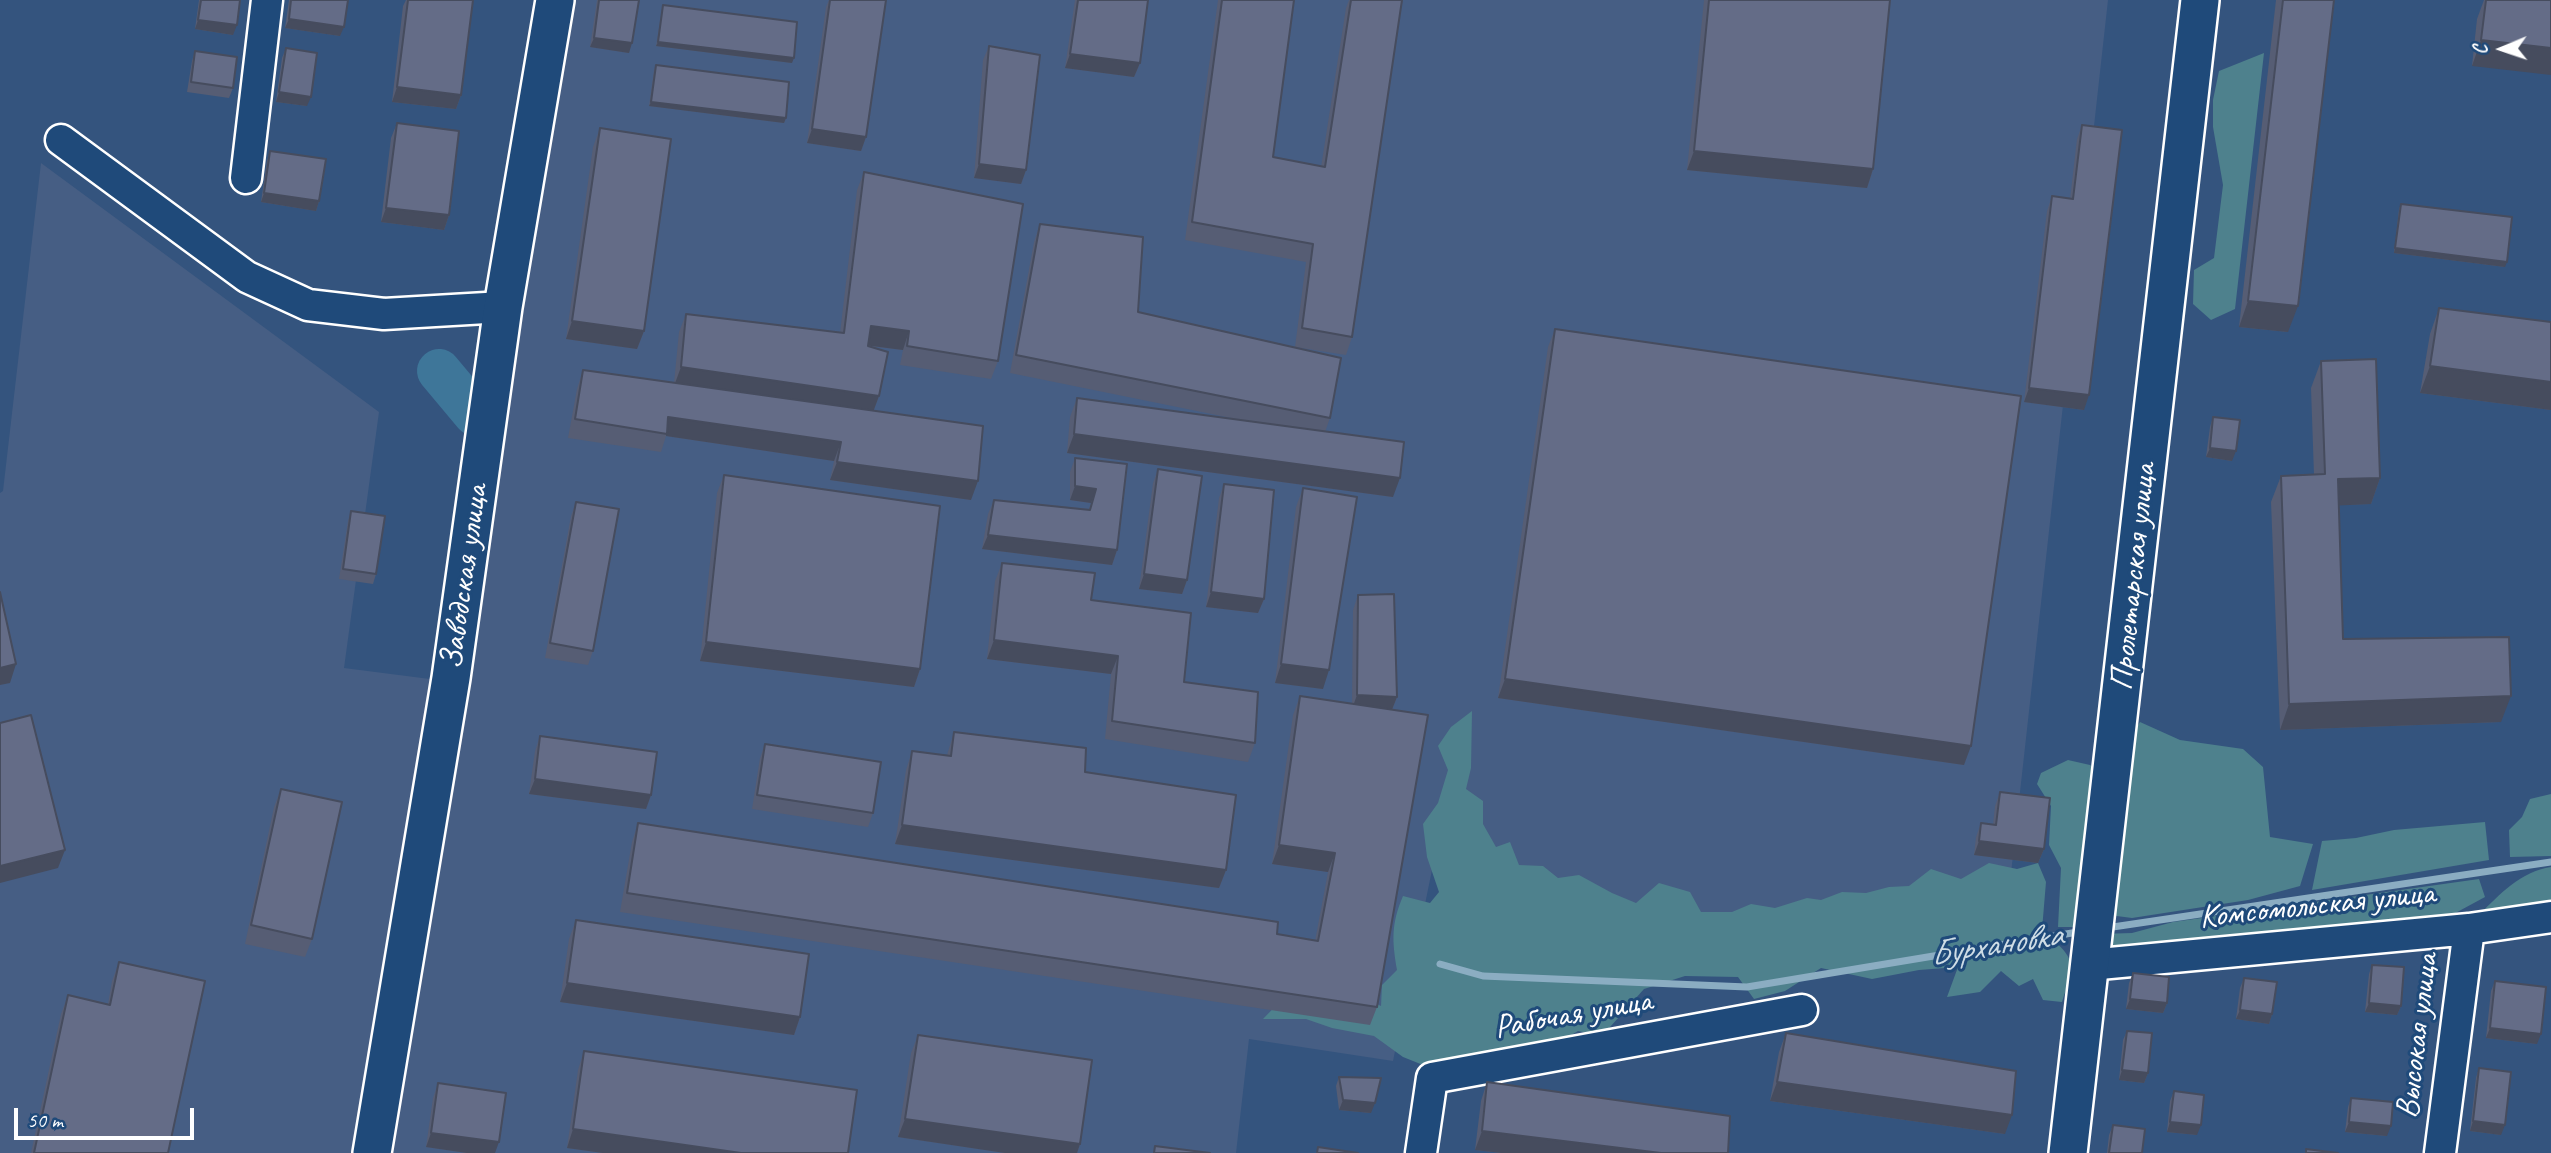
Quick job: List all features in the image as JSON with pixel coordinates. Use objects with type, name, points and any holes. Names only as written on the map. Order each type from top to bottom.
[{"type":"street","points":[[246,178],[267,0]]},
{"type":"street","name":"Заводская улица","points":[[372,1153],[449,691],[503,307],[555,0]]},
{"type":"street","name":"Пролетарская улица","points":[[2068,1153],[2200,0]]},
{"type":"street","points":[[61,140],[247,277],[308,305],[384,314],[503,307]]},
{"type":"street","name":"Комсомольская улица","points":[[2092,942],[2469,929],[2551,917]]},
{"type":"street","name":"Высокая улица","points":[[2440,1153],[2469,929]]},
{"type":"street","name":"Рабочая улица","points":[[1421,1153],[1432,1078],[1802,1010]]},
{"type":"shaded area","points":[[575,0],[2108,0],[2009,891],[1722,949],[1433,865],[1393,1061],[1249,1039],[1236,1153],[0,1153],[0,493],[3,491],[41,163],[379,412],[344,668],[461,683]]},
{"type":"green space","points":[[2264,53],[2235,309],[2211,320],[2193,304],[2194,270],[2214,258],[2223,185],[2213,127],[2213,100],[2219,71]]},
{"type":"green space","points":[[1472,711],[1471,768],[1466,789],[1483,801],[1483,824],[1496,847],[1510,842],[1519,865],[1543,866],[1558,878],[1579,875],[1636,903],[1659,883],[1690,892],[1701,912],[1732,912],[1751,904],[1775,908],[1807,898],[1821,900],[1842,892],[1866,893],[1889,887],[1909,886],[1931,869],[1961,879],[1989,863],[2017,869],[2038,863],[2046,882],[2042,930],[2067,954],[2070,961],[2070,977],[2062,1002],[2043,1000],[2033,979],[2019,986],[2001,971],[1980,992],[1947,997],[1958,967],[1919,970],[1872,979],[1821,968],[1785,991],[1754,999],[1738,977],[1685,976],[1644,989],[1602,1036],[1578,1031],[1552,1047],[1461,1063],[1439,1059],[1423,1065],[1403,1057],[1374,1036],[1332,1028],[1306,1019],[1263,1019],[1292,989],[1353,992],[1381,1006],[1382,985],[1397,970],[1394,933],[1396,915],[1403,896],[1430,903],[1439,892],[1427,857],[1423,824],[1438,803],[1448,770],[1438,746],[1451,727]]},
{"type":"green space","points":[[2140,722],[2180,740],[2243,749],[2263,767],[2270,837],[2313,844],[2300,886],[2248,900],[2132,918],[2109,915],[2125,745]]},
{"type":"green space","points":[[2068,760],[2090,765],[2104,775],[2084,911],[2075,927],[2058,927],[2061,868],[2049,845],[2051,806],[2037,784],[2041,773]]},
{"type":"green space","points":[[2551,794],[2551,856],[2510,857],[2509,830],[2522,817],[2530,799]]},
{"type":"green space","points":[[2485,822],[2489,860],[2312,890],[2322,841],[2356,838],[2394,830]]},
{"type":"green space","points":[[2551,867],[2551,908],[2479,915],[2520,879],[2540,869]]},
{"type":"green space","points":[[2479,879],[2485,897],[2448,917],[2097,955],[2100,934],[2132,933],[2173,922]]},
{"type":"building","points":[[201,0],[240,0],[237,25],[198,20]]},
{"type":"building","points":[[291,0],[348,0],[344,27],[289,19]]},
{"type":"building","points":[[408,0],[473,0],[461,95],[397,87]]},
{"type":"building","points":[[599,0],[639,0],[632,43],[594,38]]},
{"type":"building","points":[[830,0],[886,0],[866,137],[812,129]]},
{"type":"building","points":[[1078,0],[1148,0],[1140,63],[1070,54]]},
{"type":"building","points":[[1222,0],[1294,0],[1273,157],[1325,167],[1351,0],[1402,0],[1352,337],[1302,328],[1313,244],[1192,222]]},
{"type":"building","points":[[1709,0],[1890,0],[1873,169],[1694,151]]},
{"type":"building","points":[[2283,0],[2334,0],[2298,306],[2248,301]]},
{"type":"building","points":[[2486,0],[2551,0],[2551,48],[2481,40]]},
{"type":"building","points":[[663,5],[797,22],[794,58],[658,42]]},
{"type":"building","points":[[989,46],[1040,55],[1026,170],[979,164]]},
{"type":"building","points":[[286,48],[317,53],[311,97],[279,92]]},
{"type":"building","points":[[195,51],[237,57],[233,88],[191,82]]},
{"type":"building","points":[[656,65],[789,82],[786,118],[651,102]]},
{"type":"building","points":[[397,123],[459,131],[449,215],[386,208]]},
{"type":"building","points":[[2082,125],[2122,130],[2089,395],[2029,388],[2052,196],[2073,199]]},
{"type":"building","points":[[600,128],[671,139],[644,331],[572,321]]},
{"type":"building","points":[[270,151],[326,159],[319,201],[264,193]]},
{"type":"building","points":[[864,172],[1023,204],[998,361],[907,346],[909,331],[871,326],[868,346],[888,352],[879,396],[681,367],[686,314],[844,333]]},
{"type":"building","points":[[2401,204],[2512,217],[2507,262],[2395,248]]},
{"type":"building","points":[[1040,224],[1143,237],[1138,312],[1341,358],[1330,418],[1016,355]]},
{"type":"building","points":[[2439,308],[2551,322],[2551,382],[2430,366]]},
{"type":"building","points":[[1555,329],[2021,396],[1971,746],[1505,679]]},
{"type":"building","points":[[2376,359],[2380,478],[2338,479],[2343,639],[2509,637],[2511,696],[2289,704],[2281,476],[2325,474],[2321,361]]},
{"type":"building","points":[[583,370],[983,426],[978,481],[837,462],[841,442],[668,417],[667,434],[575,419]]},
{"type":"building","points":[[1077,398],[1404,442],[1400,478],[1074,434]]},
{"type":"building","points":[[2213,417],[2240,420],[2236,451],[2210,448]]},
{"type":"building","points":[[1075,458],[1127,464],[1117,550],[988,535],[994,500],[1090,510],[1096,489],[1075,486]]},
{"type":"building","points":[[1158,469],[1202,476],[1187,580],[1144,574]]},
{"type":"building","points":[[724,475],[940,506],[920,669],[706,642]]},
{"type":"building","points":[[1224,484],[1274,490],[1264,599],[1211,592]]},
{"type":"building","points":[[1303,488],[1357,497],[1329,670],[1281,664]]},
{"type":"building","points":[[576,502],[619,509],[593,651],[550,643]]},
{"type":"building","points":[[351,511],[385,516],[376,574],[343,569]]},
{"type":"building","points":[[1002,563],[1095,573],[1091,600],[1191,613],[1184,682],[1258,692],[1255,743],[1112,721],[1118,656],[994,640]]},
{"type":"building","points":[[0,592],[16,664],[0,668]]},
{"type":"building","points":[[1394,594],[1397,697],[1357,695],[1358,595]]},
{"type":"building","points":[[1300,696],[1428,715],[1377,1007],[627,893],[638,823],[1278,922],[1277,934],[1318,941],[1335,853],[1279,845]]},
{"type":"building","points":[[31,715],[65,850],[0,866],[0,723]]},
{"type":"building","points":[[954,732],[1086,748],[1085,772],[1236,795],[1226,870],[902,825],[912,751],[951,756]]},
{"type":"building","points":[[540,736],[657,752],[651,795],[535,779]]},
{"type":"building","points":[[765,744],[881,762],[873,813],[757,795]]},
{"type":"building","points":[[281,789],[342,802],[312,939],[251,925]]},
{"type":"building","points":[[2000,792],[2050,798],[2044,849],[1979,841],[1981,823],[1996,825]]},
{"type":"building","points":[[576,920],[809,954],[800,1017],[567,983]]},
{"type":"building","points":[[119,962],[205,981],[168,1153],[34,1153],[68,995],[110,1005]]},
{"type":"building","points":[[2372,965],[2404,967],[2401,1006],[2369,1003]]},
{"type":"building","points":[[2133,973],[2169,977],[2167,1003],[2130,999]]},
{"type":"building","points":[[2244,978],[2277,982],[2272,1014],[2240,1010]]},
{"type":"building","points":[[2495,981],[2546,987],[2541,1034],[2490,1028]]},
{"type":"building","points":[[2127,1031],[2152,1033],[2148,1073],[2122,1070]]},
{"type":"building","points":[[1786,1033],[2016,1071],[2012,1115],[1777,1082]]},
{"type":"building","points":[[918,1035],[1092,1060],[1080,1144],[905,1119]]},
{"type":"building","points":[[584,1051],[857,1090],[848,1153],[741,1153],[573,1129]]},
{"type":"building","points":[[2479,1068],[2511,1072],[2505,1125],[2473,1121]]},
{"type":"building","points":[[1339,1077],[1381,1078],[1375,1103],[1343,1100]]},
{"type":"building","points":[[1487,1082],[1730,1116],[1728,1153],[1661,1153],[1482,1131]]},
{"type":"building","points":[[438,1083],[506,1093],[499,1142],[431,1133]]},
{"type":"building","points":[[2174,1091],[2204,1095],[2201,1125],[2170,1122]]},
{"type":"building","points":[[2351,1098],[2393,1102],[2391,1126],[2349,1122]]},
{"type":"building","points":[[2113,1125],[2145,1129],[2142,1153],[2109,1153]]},
{"type":"building","points":[[1155,1146],[1210,1153],[1154,1153]]},
{"type":"building","points":[[1318,1147],[1358,1153],[1317,1153]]},
{"type":"building","points":[[2306,1149],[2338,1153],[2306,1153]]},
{"type":"waterway","name":"Бурхановка","points":[[439,371],[475,414]]},
{"type":"waterway","name":"Бурхановка","points":[[2106,928],[2551,862]]},
{"type":"waterway","name":"Бурхановка","points":[[1440,964],[1483,976],[1747,987],[2084,931]]}]
